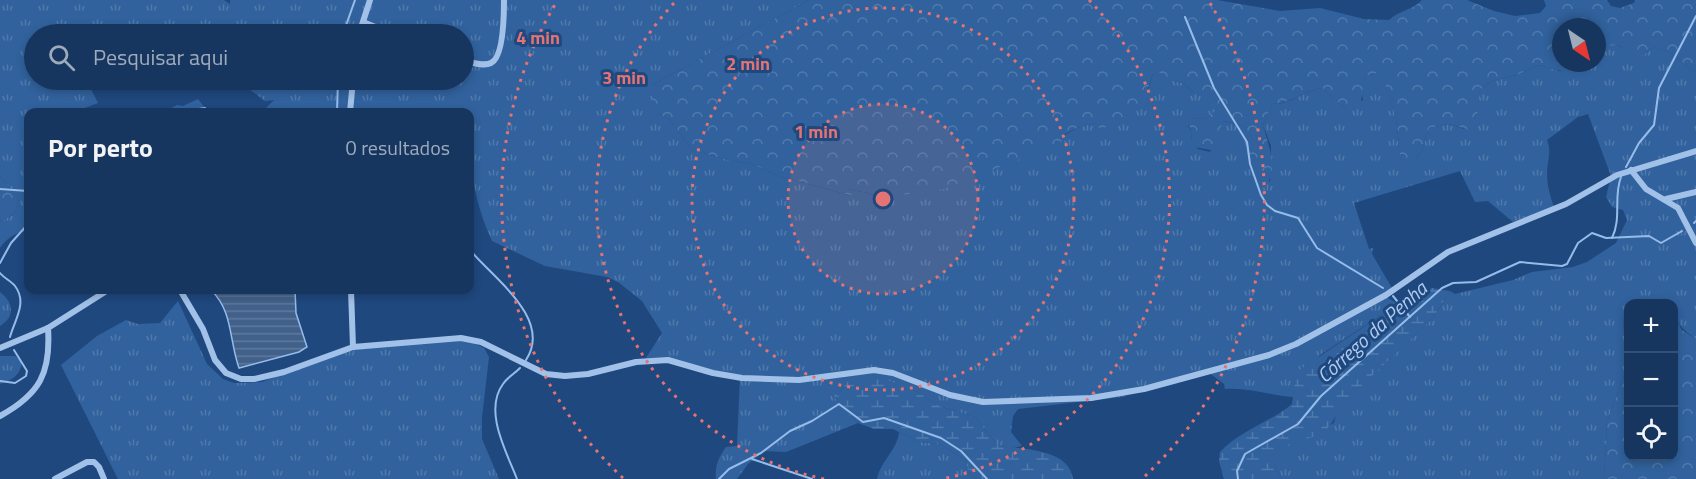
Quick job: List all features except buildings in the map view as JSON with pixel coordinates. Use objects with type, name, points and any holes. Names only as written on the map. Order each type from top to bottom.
[{"type":"street","points":[[368,24],[363,22],[370,0]]},
{"type":"street","points":[[474,62],[492,63],[498,56],[504,22],[504,0]]},
{"type":"street","points":[[350,108],[352,90]]},
{"type":"street","points":[[182,294],[203,329],[215,360],[226,373],[241,379],[254,379],[284,372],[353,347],[461,338],[481,342],[546,374],[565,376],[588,374],[636,362],[668,360],[742,378],[800,380],[874,370],[893,372],[950,395],[983,402],[1091,399],[1144,389],[1269,355],[1296,344],[1386,295],[1448,252],[1566,204],[1631,170],[1696,151]]},
{"type":"street","points":[[1631,170],[1646,189],[1678,208],[1696,243]]},
{"type":"street","points":[[1665,199],[1696,192]]},
{"type":"street","points":[[0,348],[48,328],[102,294]]},
{"type":"street","points":[[351,294],[353,347]]},
{"type":"street","points":[[0,416],[31,396],[45,373],[50,354],[48,328]]},
{"type":"street","points":[[55,479],[87,462],[94,462],[104,479]]},
{"type":"green space","points":[[0,0],[224,0],[230,4],[230,0],[809,0],[652,85],[658,113],[670,120],[692,150],[752,164],[779,176],[852,196],[847,189],[887,197],[1061,142],[1060,138],[1077,128],[1095,123],[1098,125],[1146,96],[1153,74],[1158,71],[1174,81],[1183,83],[1193,92],[1215,99],[1219,109],[1205,119],[1192,118],[1188,126],[1192,132],[1191,140],[1198,149],[1210,152],[1223,121],[1244,126],[1248,135],[1248,155],[1270,182],[1271,146],[1263,125],[1272,104],[1279,104],[1322,88],[1347,110],[1363,100],[1361,88],[1366,76],[1378,73],[1383,77],[1396,118],[1399,146],[1407,161],[1414,161],[1422,151],[1429,128],[1449,124],[1464,129],[1475,118],[1480,90],[1491,81],[1517,75],[1538,65],[1552,69],[1552,72],[1606,72],[1606,46],[1613,44],[1643,55],[1654,47],[1669,52],[1696,73],[1696,339],[1678,321],[1678,299],[1624,299],[1624,375],[1607,422],[1604,479],[1281,479],[1274,463],[1273,453],[1294,440],[1334,423],[1337,408],[1433,318],[1450,291],[1455,294],[1513,280],[1532,272],[1573,267],[1587,262],[1616,243],[1627,220],[1623,210],[1612,207],[1606,197],[1611,176],[1588,114],[1578,117],[1547,140],[1548,182],[1554,207],[1513,222],[1488,201],[1475,202],[1460,171],[1354,203],[1369,249],[1373,248],[1372,254],[1392,288],[1388,298],[1398,304],[1320,355],[1295,382],[1293,397],[1242,389],[1225,389],[1224,384],[1208,372],[1122,397],[1018,409],[1013,416],[1011,432],[1022,446],[1013,448],[997,445],[975,417],[939,406],[916,391],[885,380],[848,381],[835,398],[858,423],[786,452],[764,451],[748,464],[737,479],[716,479],[717,466],[723,451],[726,447],[737,446],[740,377],[666,358],[644,361],[662,333],[642,301],[618,282],[607,277],[545,266],[492,241],[474,183],[474,108],[266,108],[274,100],[265,101],[250,90],[474,90],[474,24],[24,24],[24,90],[92,90],[98,103],[85,108],[24,108],[24,232],[12,236],[0,248],[0,222],[15,213],[19,199],[0,176]]},
{"type":"green space","points":[[809,0],[1217,0],[1280,11],[1320,8],[1364,19],[1389,20],[1422,0],[1467,0],[1494,11],[1515,16],[1540,13],[1546,6],[1544,0],[1607,0],[1611,6],[1620,8],[1634,3],[1635,0],[1696,0],[1696,73],[1669,52],[1654,47],[1643,55],[1632,56],[1620,46],[1606,47],[1606,18],[1552,18],[1552,69],[1538,65],[1517,75],[1491,81],[1480,90],[1478,111],[1469,130],[1449,124],[1429,128],[1422,151],[1414,161],[1407,161],[1400,154],[1396,118],[1383,78],[1378,73],[1366,76],[1358,109],[1347,110],[1322,88],[1285,102],[1272,104],[1263,125],[1272,165],[1269,181],[1264,188],[1257,185],[1251,171],[1244,126],[1224,121],[1220,129],[1227,141],[1216,151],[1194,147],[1191,140],[1192,132],[1187,122],[1192,118],[1205,119],[1218,109],[1215,99],[1197,95],[1183,83],[1158,72],[1153,74],[1147,91],[1147,102],[1115,124],[1100,129],[1095,123],[1077,128],[1063,135],[1061,143],[944,189],[887,197],[848,189],[853,196],[779,176],[752,164],[692,150],[670,120],[658,113],[652,104],[652,85]]},
{"type":"green space","points":[[198,99],[205,108],[171,108],[177,105],[183,106]]},
{"type":"green space","points":[[0,176],[19,199],[15,213],[0,222]]},
{"type":"green space","points":[[1432,288],[1450,291],[1433,318],[1338,408],[1333,420],[1320,434],[1293,443],[1274,453],[1274,463],[1281,479],[1224,479],[1219,461],[1220,452],[1237,438],[1292,404],[1296,372],[1398,304]]},
{"type":"green space","points":[[0,292],[8,300],[11,309],[9,318],[0,326]]},
{"type":"green space","points":[[178,301],[207,364],[223,379],[234,383],[262,382],[314,361],[368,346],[467,340],[484,348],[489,357],[482,417],[482,439],[499,479],[118,479],[61,365],[97,336],[126,320],[138,324],[160,323]]},
{"type":"green space","points":[[1678,323],[1682,330],[1696,339],[1696,479],[1604,479],[1607,422],[1624,375],[1624,461],[1678,461]]},
{"type":"green space","points":[[0,356],[15,356],[22,362],[15,377],[0,384]]},
{"type":"green space","points":[[885,379],[916,391],[939,406],[975,417],[997,445],[1053,455],[1063,461],[1073,479],[976,479],[970,474],[965,460],[940,444],[919,442],[893,429],[874,429],[858,423],[835,398],[848,381]]},
{"type":"green space","points":[[899,432],[919,442],[940,444],[965,460],[970,474],[976,479],[877,479],[898,439]]},
{"type":"shaded area","points":[[214,294],[295,294],[296,313],[307,347],[299,352],[239,368],[227,317]]},
{"type":"waterway","points":[[347,24],[355,0]]},
{"type":"waterway","points":[[1626,167],[1639,143],[1654,125],[1659,88],[1696,16]]},
{"type":"waterway","points":[[1185,17],[1214,88],[1247,142],[1250,164],[1267,205],[1275,211],[1298,218],[1317,248],[1383,288]]},
{"type":"waterway","points":[[337,108],[338,90]]},
{"type":"waterway","points":[[1612,238],[1615,230],[1621,177]]},
{"type":"waterway","points":[[0,189],[24,191]]},
{"type":"waterway","name":"Córrego da Penha","points":[[0,263],[11,243],[24,228]]},
{"type":"waterway","name":"Córrego da Penha","points":[[1238,479],[1237,471],[1245,454],[1298,424],[1321,396],[1442,288],[1453,283],[1476,282],[1520,262],[1562,266],[1567,264],[1578,243],[1592,233],[1606,238],[1649,236],[1661,243],[1682,231]]},
{"type":"waterway","name":"Córrego da Penha","points":[[474,254],[517,300],[526,315],[532,329],[532,345],[526,360]]},
{"type":"waterway","name":"Córrego da Penha","points":[[0,273],[19,292],[19,312],[10,337]]},
{"type":"waterway","points":[[1393,296],[1410,317]]},
{"type":"waterway","name":"Córrego da Penha","points":[[0,381],[15,383],[26,376],[27,371],[14,350]]},
{"type":"waterway","name":"Córrego da Penha","points":[[517,479],[499,432],[495,407],[497,395],[503,384],[520,368]]},
{"type":"waterway","name":"Córrego da Penha","points":[[719,479],[729,469],[761,453],[790,431],[812,421],[839,404],[863,422],[884,418],[941,438],[961,451],[987,479]]},
{"type":"waterway","points":[[752,459],[812,479]]}]
